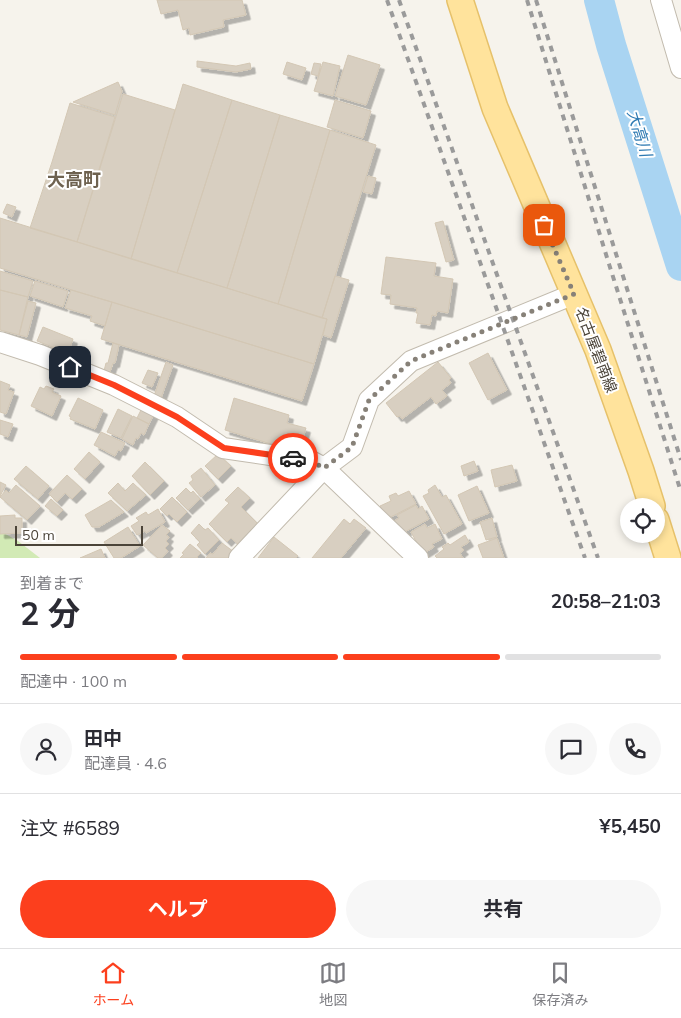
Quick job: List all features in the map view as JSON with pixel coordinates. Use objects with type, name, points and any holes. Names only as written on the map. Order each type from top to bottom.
[{"type":"main road","name":"名古屋碧南線","points":[[460,0],[495,108],[598,350],[650,498]]},
{"type":"main road","points":[[663,543],[668,558]]},
{"type":"street","points":[[661,0],[676,29],[681,68]]},
{"type":"street","points":[[239,558],[324,468],[352,447],[369,400],[411,361],[574,294]]},
{"type":"street","points":[[0,342],[40,355],[114,385],[177,417],[224,448],[311,461],[324,468],[418,558]]},
{"type":"green space","points":[[0,531],[18,541],[40,558],[0,558]]},
{"type":"building","points":[[157,0],[242,0],[246,15],[223,20],[224,27],[190,35],[189,28],[183,30],[178,10],[161,14]]},
{"type":"building","points":[[348,55],[380,65],[366,105],[335,96]]},
{"type":"building","points":[[197,61],[236,66],[250,63],[251,69],[236,72],[197,67]]},
{"type":"building","points":[[287,62],[306,68],[302,80],[283,74]]},
{"type":"building","points":[[323,62],[340,66],[333,96],[314,91]]},
{"type":"building","points":[[314,63],[321,64],[318,76],[311,74]]},
{"type":"building","points":[[118,82],[122,91],[115,115],[73,102]]},
{"type":"building","points":[[183,84],[232,100],[177,273],[131,259]]},
{"type":"building","points":[[123,94],[175,110],[131,259],[77,242]]},
{"type":"building","points":[[232,100],[280,115],[227,288],[177,273]]},
{"type":"building","points":[[335,100],[371,111],[363,138],[327,127]]},
{"type":"building","points":[[70,103],[115,117],[77,242],[30,228]]},
{"type":"building","points":[[280,115],[330,130],[278,304],[227,288]]},
{"type":"building","points":[[330,130],[376,145],[322,318],[278,304]]},
{"type":"building","points":[[368,176],[376,178],[372,194],[363,192]]},
{"type":"building","points":[[7,204],[16,207],[12,217],[3,213]]},
{"type":"building","points":[[0,218],[327,319],[314,364],[0,268]]},
{"type":"building","points":[[443,221],[454,260],[446,262],[435,223]]},
{"type":"building","points":[[386,257],[436,263],[434,276],[453,279],[448,313],[437,311],[436,316],[432,315],[430,325],[416,323],[417,308],[390,304],[391,295],[381,294]]},
{"type":"building","points":[[0,271],[33,281],[28,297],[0,290]]},
{"type":"building","points":[[335,276],[349,280],[331,338],[323,335],[327,319],[322,318]]},
{"type":"building","points":[[35,281],[68,291],[63,307],[30,296]]},
{"type":"building","points":[[0,290],[28,297],[19,335],[0,330]]},
{"type":"building","points":[[71,290],[112,302],[105,326],[90,321],[92,316],[65,308]]},
{"type":"building","points":[[28,301],[36,303],[27,337],[19,335]]},
{"type":"building","points":[[112,302],[314,364],[302,401],[101,339]]},
{"type":"building","points":[[43,327],[73,339],[68,353],[37,341]]},
{"type":"building","points":[[113,343],[119,345],[115,363],[113,363],[110,372],[104,371],[106,363],[108,363]]},
{"type":"building","points":[[488,353],[507,390],[488,400],[469,363]]},
{"type":"building","points":[[166,362],[173,365],[161,398],[154,396]]},
{"type":"building","points":[[438,362],[451,378],[449,380],[451,383],[442,390],[447,396],[436,404],[431,397],[402,419],[400,416],[397,417],[386,403]]},
{"type":"building","points":[[148,370],[158,373],[152,387],[142,383]]},
{"type":"building","points":[[0,381],[10,385],[8,390],[14,392],[6,414],[0,412]]},
{"type":"building","points":[[46,386],[54,389],[52,392],[61,396],[52,416],[31,406],[40,387],[44,389]]},
{"type":"building","points":[[78,398],[103,410],[95,429],[70,419],[71,417],[69,416]]},
{"type":"building","points":[[234,398],[289,415],[287,423],[306,428],[300,447],[283,441],[281,447],[225,430]]},
{"type":"building","points":[[142,408],[154,414],[149,424],[137,418]]},
{"type":"building","points":[[118,409],[132,416],[121,438],[107,432]]},
{"type":"building","points":[[133,416],[149,424],[144,435],[141,433],[133,445],[122,439]]},
{"type":"building","points":[[0,420],[13,424],[8,437],[0,434]]},
{"type":"building","points":[[101,432],[125,443],[121,451],[118,450],[115,456],[94,445]]},
{"type":"building","points":[[89,452],[100,462],[85,479],[74,469]]},
{"type":"building","points":[[218,454],[231,466],[218,479],[205,466]]},
{"type":"building","points":[[474,461],[478,471],[464,476],[461,466]]},
{"type":"building","points":[[145,462],[164,481],[150,495],[132,476]]},
{"type":"building","points":[[512,465],[517,481],[495,487],[491,470]]},
{"type":"building","points":[[26,466],[49,486],[38,499],[14,479]]},
{"type":"building","points":[[201,468],[215,485],[201,497],[189,483],[193,480],[191,476]]},
{"type":"building","points":[[67,475],[82,489],[72,499],[65,493],[57,502],[49,494]]},
{"type":"building","points":[[0,482],[6,485],[0,496]]},
{"type":"building","points":[[118,483],[125,491],[133,483],[146,495],[127,511],[108,493]]},
{"type":"building","points":[[16,485],[40,506],[27,520],[0,497],[6,490],[9,493]]},
{"type":"building","points":[[435,485],[442,497],[446,495],[462,524],[444,534],[423,496],[429,493],[428,490]]},
{"type":"building","points":[[477,486],[489,513],[469,521],[458,495]]},
{"type":"building","points":[[238,487],[250,498],[241,507],[262,528],[242,548],[231,538],[227,542],[209,524],[229,503],[225,500]]},
{"type":"building","points":[[186,488],[191,493],[193,491],[200,499],[188,510],[176,498]]},
{"type":"building","points":[[409,491],[416,504],[387,519],[380,506],[391,501],[389,496],[396,493],[398,496]]},
{"type":"building","points":[[172,497],[187,512],[177,522],[160,509]]},
{"type":"building","points":[[51,499],[63,510],[57,516],[45,506]]},
{"type":"building","points":[[111,500],[124,512],[99,527],[92,527],[85,515]]},
{"type":"building","points":[[416,505],[418,509],[422,506],[429,519],[399,535],[392,522],[399,518],[397,515]]},
{"type":"building","points":[[158,509],[165,522],[146,533],[145,531],[137,535],[131,526],[139,521],[136,518],[146,512],[148,515]]},
{"type":"building","points":[[15,515],[15,518],[22,518],[22,533],[0,534],[0,516]]},
{"type":"building","points":[[492,518],[497,537],[486,540],[480,522]]},
{"type":"building","points":[[344,519],[350,524],[354,519],[366,528],[341,558],[312,558]]},
{"type":"building","points":[[199,524],[205,530],[208,528],[219,540],[205,554],[197,545],[200,542],[191,533]]},
{"type":"building","points":[[425,524],[427,528],[435,524],[442,539],[432,544],[434,547],[423,554],[411,532]]},
{"type":"building","points":[[162,525],[170,531],[166,535],[169,537],[166,541],[169,544],[165,548],[168,551],[162,558],[158,558],[143,545]]},
{"type":"building","points":[[128,527],[140,546],[121,558],[114,558],[104,542]]},
{"type":"building","points":[[465,535],[469,542],[461,547],[464,550],[460,553],[463,558],[437,558],[435,556],[444,549],[442,547],[448,543],[450,545]]},
{"type":"building","points":[[274,537],[298,556],[296,558],[258,558]]},
{"type":"building","points":[[497,538],[504,558],[483,558],[478,545]]},
{"type":"building","points":[[222,543],[238,555],[235,558],[206,558],[210,553],[213,554]]},
{"type":"building","points":[[190,544],[201,553],[198,558],[180,558],[184,554],[182,553]]},
{"type":"building","points":[[101,549],[105,558],[80,558]]},
{"type":"waterway","name":"大高川","points":[[599,0],[611,45],[681,266]]},
{"type":"railway","points":[[387,0],[585,558]]},
{"type":"railway","points":[[399,0],[598,558]]},
{"type":"railway","points":[[527,0],[681,492]]},
{"type":"railway","points":[[536,0],[681,460]]},
{"type":"way so far","points":[[293,458],[311,461],[324,468],[352,447],[369,400],[411,361],[574,294],[544,225]]},
{"type":"district","name":"大高町","points":[[74,180]]},
{"type":"route","points":[[70,367],[114,385],[177,417],[224,448],[293,458]]}]
